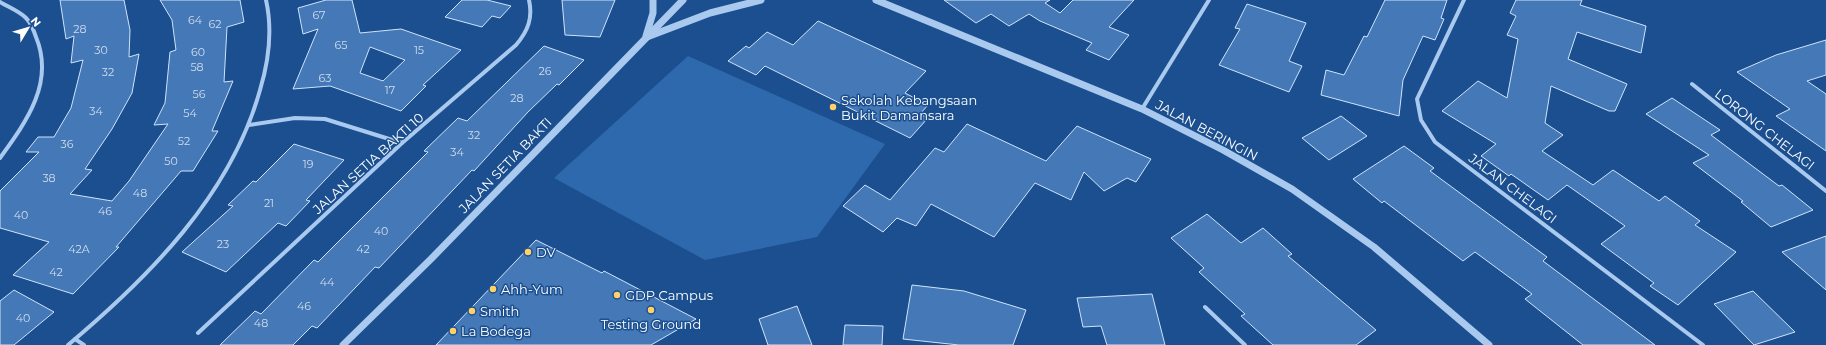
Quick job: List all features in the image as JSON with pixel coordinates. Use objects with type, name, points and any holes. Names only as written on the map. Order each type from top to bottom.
[{"type":"street","points":[[68,345],[131,287],[177,238],[205,202],[228,168],[249,125],[263,87],[269,54],[270,28],[266,0]]},
{"type":"street","name":"JALAN SETIA BAKTI 10","points":[[198,332],[402,143],[522,40],[529,29],[531,21],[532,10],[529,0]]},
{"type":"street","points":[[645,38],[653,13],[653,0]]},
{"type":"street","name":"JALAN SETIA BAKTI","points":[[343,345],[431,259],[683,0]]},
{"type":"street","points":[[645,38],[710,13],[761,0]]},
{"type":"street","name":"JALAN BERINGIN","points":[[876,0],[1142,109],[1223,150],[1292,188],[1374,247],[1489,345]]},
{"type":"street","points":[[1142,109],[1209,0]]},
{"type":"street","name":"JALAN CHELAGI","points":[[1464,0],[1417,99],[1421,120],[1435,142],[1703,345]]},
{"type":"street","points":[[0,2],[27,19],[42,45],[43,76],[34,106],[16,138],[0,158]]},
{"type":"street","name":"LORONG CHELAGI","points":[[1692,84],[1826,191]]},
{"type":"street","points":[[249,125],[295,118],[325,119],[402,143]]},
{"type":"street","points":[[1205,307],[1245,345]]},
{"type":"street","points":[[75,339],[84,345]]},
{"type":"shaded area","points":[[688,56],[885,144],[817,237],[705,260],[554,178]]},
{"type":"building","points":[[60,0],[124,0],[130,30],[129,57],[139,54],[132,93],[112,129],[85,169],[92,170],[70,194],[112,201],[129,181],[168,124],[154,125],[165,103],[170,52],[176,50],[172,20],[160,0],[240,0],[244,22],[227,27],[224,82],[233,81],[212,131],[218,131],[193,171],[181,171],[116,247],[119,247],[73,294],[13,275],[49,242],[0,228],[0,191],[39,152],[26,152],[38,137],[54,137],[71,108],[83,60],[71,63],[74,36],[66,39]]},
{"type":"building","points":[[326,0],[352,0],[360,33],[401,29],[461,50],[423,85],[426,86],[401,111],[330,86],[293,89],[318,29],[303,34],[298,8]],"holes":[[[370,47],[405,60],[383,81],[360,73]]]},
{"type":"building","points":[[462,0],[487,0],[511,6],[500,18],[492,16],[482,27],[445,17]]},
{"type":"building","points":[[562,0],[615,0],[600,37],[565,35]]},
{"type":"building","points":[[944,0],[1050,0],[1045,3],[1060,13],[1073,0],[1134,0],[1109,27],[1129,35],[1109,60],[1086,50],[1092,43],[1040,21],[1029,14],[1009,26],[991,14],[976,23]]},
{"type":"building","points":[[1385,0],[1447,0],[1441,18],[1444,19],[1435,40],[1423,36],[1403,80],[1399,116],[1321,95],[1326,70],[1344,75],[1364,36],[1367,37]]},
{"type":"building","points":[[1516,0],[1582,0],[1580,5],[1646,26],[1641,53],[1577,32],[1568,59],[1627,84],[1615,111],[1609,111],[1551,86],[1545,123],[1563,135],[1542,151],[1593,185],[1613,170],[1659,201],[1665,196],[1700,221],[1695,225],[1736,252],[1678,305],[1650,286],[1654,283],[1601,244],[1625,226],[1567,185],[1548,200],[1511,174],[1509,176],[1481,156],[1496,144],[1442,111],[1478,81],[1507,98],[1518,39],[1507,35],[1516,16],[1510,13]]},
{"type":"building","points":[[1247,4],[1306,23],[1289,61],[1302,66],[1289,92],[1219,65],[1240,29],[1235,28]]},
{"type":"building","points":[[818,21],[926,71],[905,93],[928,105],[920,114],[928,118],[910,138],[765,66],[756,75],[728,61],[746,46],[749,48],[767,32],[793,45]]},
{"type":"building","points":[[1826,40],[1826,75],[1807,81],[1826,94],[1826,151],[1776,116],[1790,109],[1737,72],[1776,55]]},
{"type":"building","points":[[544,46],[584,60],[559,85],[557,84],[528,112],[474,171],[472,170],[379,268],[375,267],[317,328],[312,326],[293,345],[220,345],[255,311],[261,314],[314,260],[318,262],[428,152],[424,151],[458,118],[467,121]]},
{"type":"building","points":[[1672,98],[1720,130],[1711,135],[1779,186],[1782,185],[1813,210],[1771,227],[1741,202],[1743,201],[1693,163],[1709,155],[1646,114]]},
{"type":"building","points":[[1341,116],[1367,136],[1329,160],[1302,138]]},
{"type":"building","points":[[967,124],[1046,161],[1077,126],[1151,159],[1136,182],[1127,178],[1104,191],[1084,172],[1071,200],[1035,183],[994,237],[931,204],[916,226],[897,218],[883,232],[843,206],[865,185],[890,200],[935,148],[944,152]]},
{"type":"building","points":[[294,144],[344,160],[306,200],[310,201],[286,226],[278,223],[226,272],[182,252],[233,206],[228,205],[253,181],[256,182]]},
{"type":"building","points":[[1404,146],[1434,168],[1430,171],[1547,257],[1543,261],[1655,345],[1583,345],[1525,299],[1532,294],[1475,252],[1463,261],[1384,201],[1382,203],[1353,179]]},
{"type":"building","points":[[1207,214],[1241,243],[1263,228],[1292,254],[1288,256],[1376,330],[1356,345],[1273,345],[1241,316],[1245,314],[1199,272],[1204,268],[1171,238]]},
{"type":"building","points":[[1826,236],[1826,290],[1782,252]]},
{"type":"building","points":[[536,240],[602,273],[604,271],[696,319],[651,345],[436,345]]},
{"type":"building","points":[[912,285],[964,291],[1026,310],[1013,345],[959,345],[903,339]]},
{"type":"building","points":[[14,290],[54,312],[14,345],[0,345],[0,301]]},
{"type":"building","points":[[1753,291],[1795,332],[1754,345],[1714,304]]},
{"type":"building","points":[[1152,294],[1165,345],[1107,345],[1101,326],[1083,327],[1077,298]]},
{"type":"building","points":[[797,306],[812,345],[768,345],[759,319]]},
{"type":"building","points":[[845,325],[883,326],[882,345],[843,345]]},
{"type":"place","name":"Sekolah Kebangsaan Bukit Damansara","points":[[833,107]]},
{"type":"place","name":"DV","points":[[528,252]]},
{"type":"place","name":"Ahh-Yum","points":[[493,289]]},
{"type":"place","name":"GDP Campus","points":[[617,295]]},
{"type":"place","name":"Testing Ground","points":[[651,310]]},
{"type":"place","name":"Smith","points":[[472,311]]},
{"type":"place","name":"La Bodega","points":[[453,331]]}]
